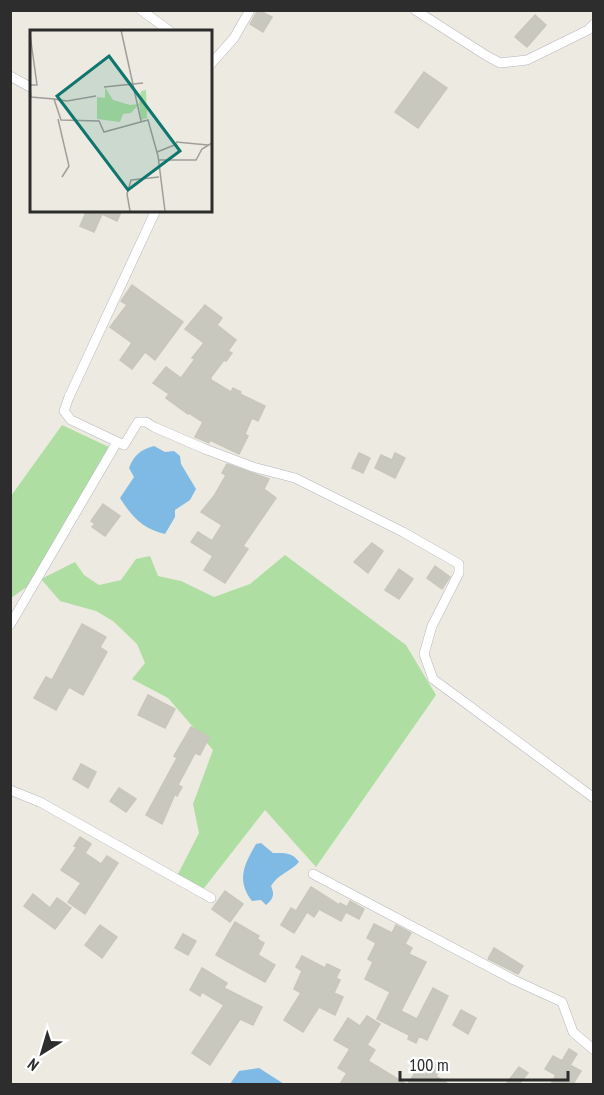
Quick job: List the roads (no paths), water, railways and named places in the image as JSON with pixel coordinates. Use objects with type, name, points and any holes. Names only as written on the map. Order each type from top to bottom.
[{"type":"street","points":[[141,10],[168,30]]},
{"type":"street","points":[[212,61],[234,38],[250,10]]},
{"type":"street","points":[[414,10],[500,63],[527,60],[588,30],[594,24]]},
{"type":"street","points":[[10,76],[30,87]]},
{"type":"street","points":[[155,212],[110,306],[64,411],[71,420],[124,445],[138,422],[146,422],[154,428],[205,449],[253,467],[295,478],[403,531],[459,564],[459,573],[432,627],[424,654],[433,680],[594,798]]},
{"type":"street","points":[[10,625],[117,442]]},
{"type":"street","points":[[10,790],[68,817],[210,898]]},
{"type":"street","points":[[313,874],[562,1002],[573,1032],[594,1050]]},
{"type":"water","points":[[154,446],[165,452],[174,451],[180,456],[181,464],[196,489],[190,500],[175,510],[175,517],[165,534],[150,529],[139,521],[120,498],[134,477],[129,468],[133,460],[141,451]]},
{"type":"water","points":[[261,843],[273,853],[291,855],[299,862],[274,882],[271,886],[273,897],[266,905],[261,900],[252,901],[243,879],[248,859],[256,844]]},
{"type":"water","points":[[259,1068],[284,1084],[230,1084],[239,1071]]}]
